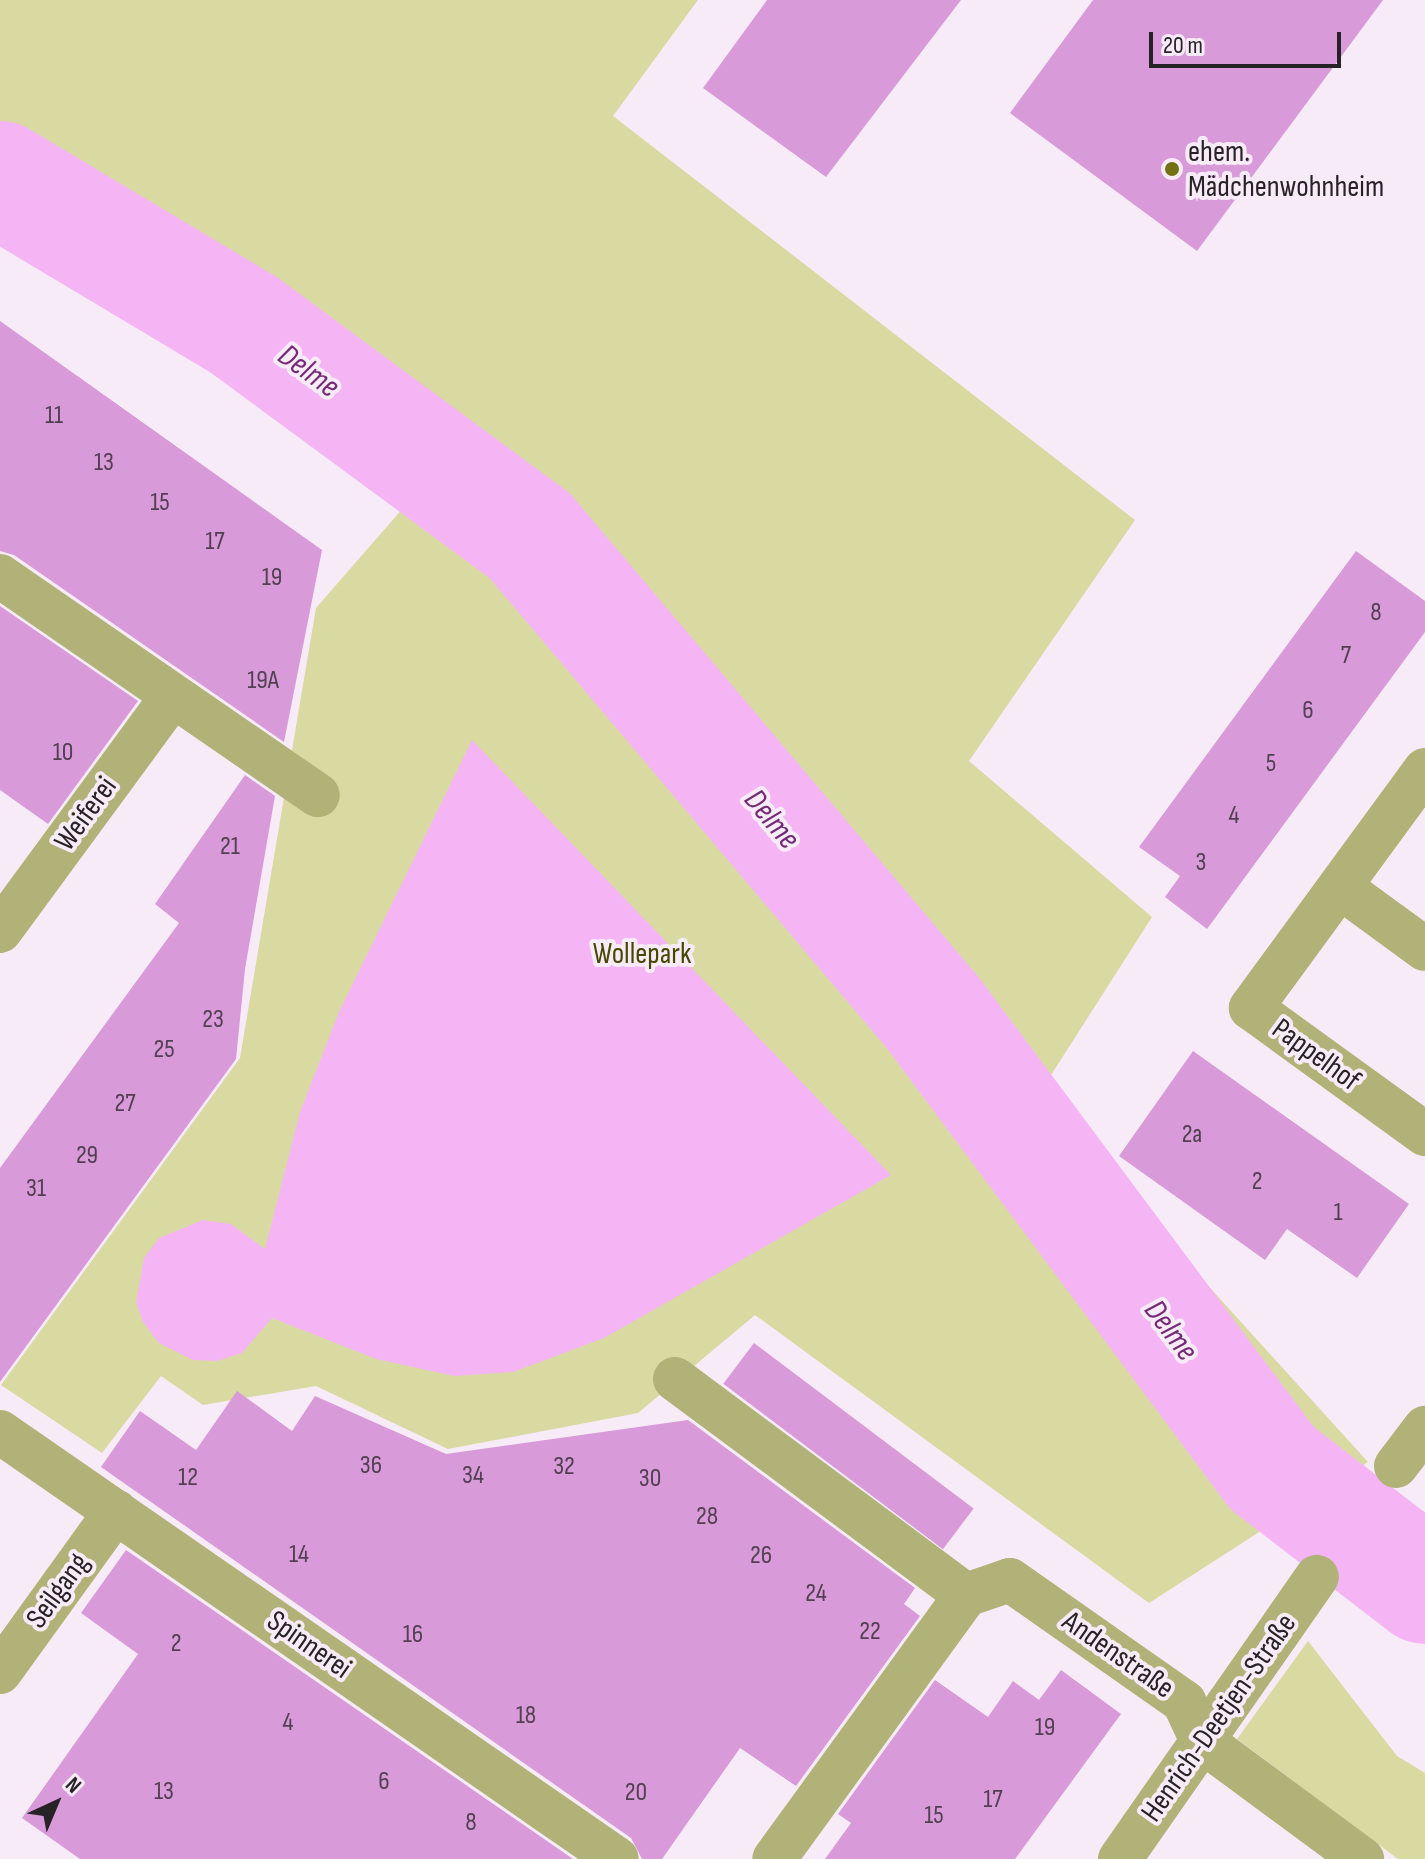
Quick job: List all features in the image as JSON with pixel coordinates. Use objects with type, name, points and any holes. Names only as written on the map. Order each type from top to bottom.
[{"type":"street","points":[[0,576],[318,795]]},
{"type":"street","name":"Weiferei","points":[[0,931],[172,697]]},
{"type":"street","name":"Pappelhof","points":[[1425,770],[1251,1008],[1425,1134]]},
{"type":"street","points":[[1340,887],[1425,949]]},
{"type":"street","points":[[675,1379],[966,1595],[774,1859]]},
{"type":"street","points":[[1396,1466],[1425,1428]]},
{"type":"street","name":"Spinnerei","points":[[0,1432],[617,1859]]},
{"type":"street","name":"Seilgang","points":[[0,1672],[116,1511]]},
{"type":"street","name":"Henrich-Deetjen-Straße","points":[[1120,1859],[1317,1577]]},
{"type":"street","name":"Andenstraße","points":[[966,1595],[1010,1580],[1184,1702],[1202,1741],[1362,1859]]},
{"type":"green space","name":"Wollepark","points":[[0,0],[698,0],[613,116],[1135,520],[969,761],[1152,917],[1037,1097],[1368,1462],[1149,1603],[755,1315],[638,1413],[448,1449],[316,1386],[203,1405],[161,1376],[102,1453],[1,1385],[240,1058],[316,608],[404,507],[80,277],[0,228]]},
{"type":"green space","points":[[1308,1641],[1397,1756],[1425,1773],[1425,1859],[1398,1859],[1237,1739]]},
{"type":"shaded area","points":[[472,740],[891,1175],[604,1338],[513,1372],[454,1376],[376,1359],[272,1318],[242,1353],[217,1361],[193,1360],[159,1343],[143,1322],[136,1302],[144,1258],[159,1238],[203,1220],[231,1224],[265,1249],[300,1112],[339,1012]]},
{"type":"building","points":[[767,0],[961,0],[826,177],[703,88]]},
{"type":"building","name":"ehem. Mädchenwohnheim","points":[[1093,0],[1383,0],[1197,251],[1010,113]]},
{"type":"building","points":[[0,321],[322,550],[284,742],[14,555],[0,551]]},
{"type":"building","points":[[1356,551],[1425,601],[1425,632],[1207,929],[1165,897],[1180,876],[1139,847]]},
{"type":"building","points":[[0,606],[138,701],[48,824],[0,790]]},
{"type":"building","points":[[245,775],[275,796],[245,969],[236,1059],[0,1382],[0,1168],[179,923],[155,904]]},
{"type":"building","points":[[1193,1051],[1409,1204],[1357,1278],[1287,1229],[1265,1260],[1119,1156]]},
{"type":"building","points":[[754,1343],[974,1508],[943,1549],[723,1384]]},
{"type":"building","points":[[237,1391],[292,1431],[315,1396],[446,1454],[688,1420],[915,1588],[904,1604],[920,1616],[796,1786],[740,1748],[662,1859],[642,1859],[631,1838],[101,1467],[140,1411],[196,1450]]},
{"type":"building","points":[[126,1550],[573,1859],[80,1859],[22,1818],[138,1654],[81,1613]]},
{"type":"building","points":[[1061,1670],[1121,1714],[1015,1859],[825,1859],[851,1823],[838,1814],[935,1680],[988,1717],[1013,1681],[1039,1700]]},
{"type":"waterway","name":"Delme","points":[[0,179],[244,325],[530,536],[933,1013],[1272,1468],[1425,1586]]},
{"type":"place","name":"ehem. Mädchenwohnheim","points":[[1172,169]]}]
